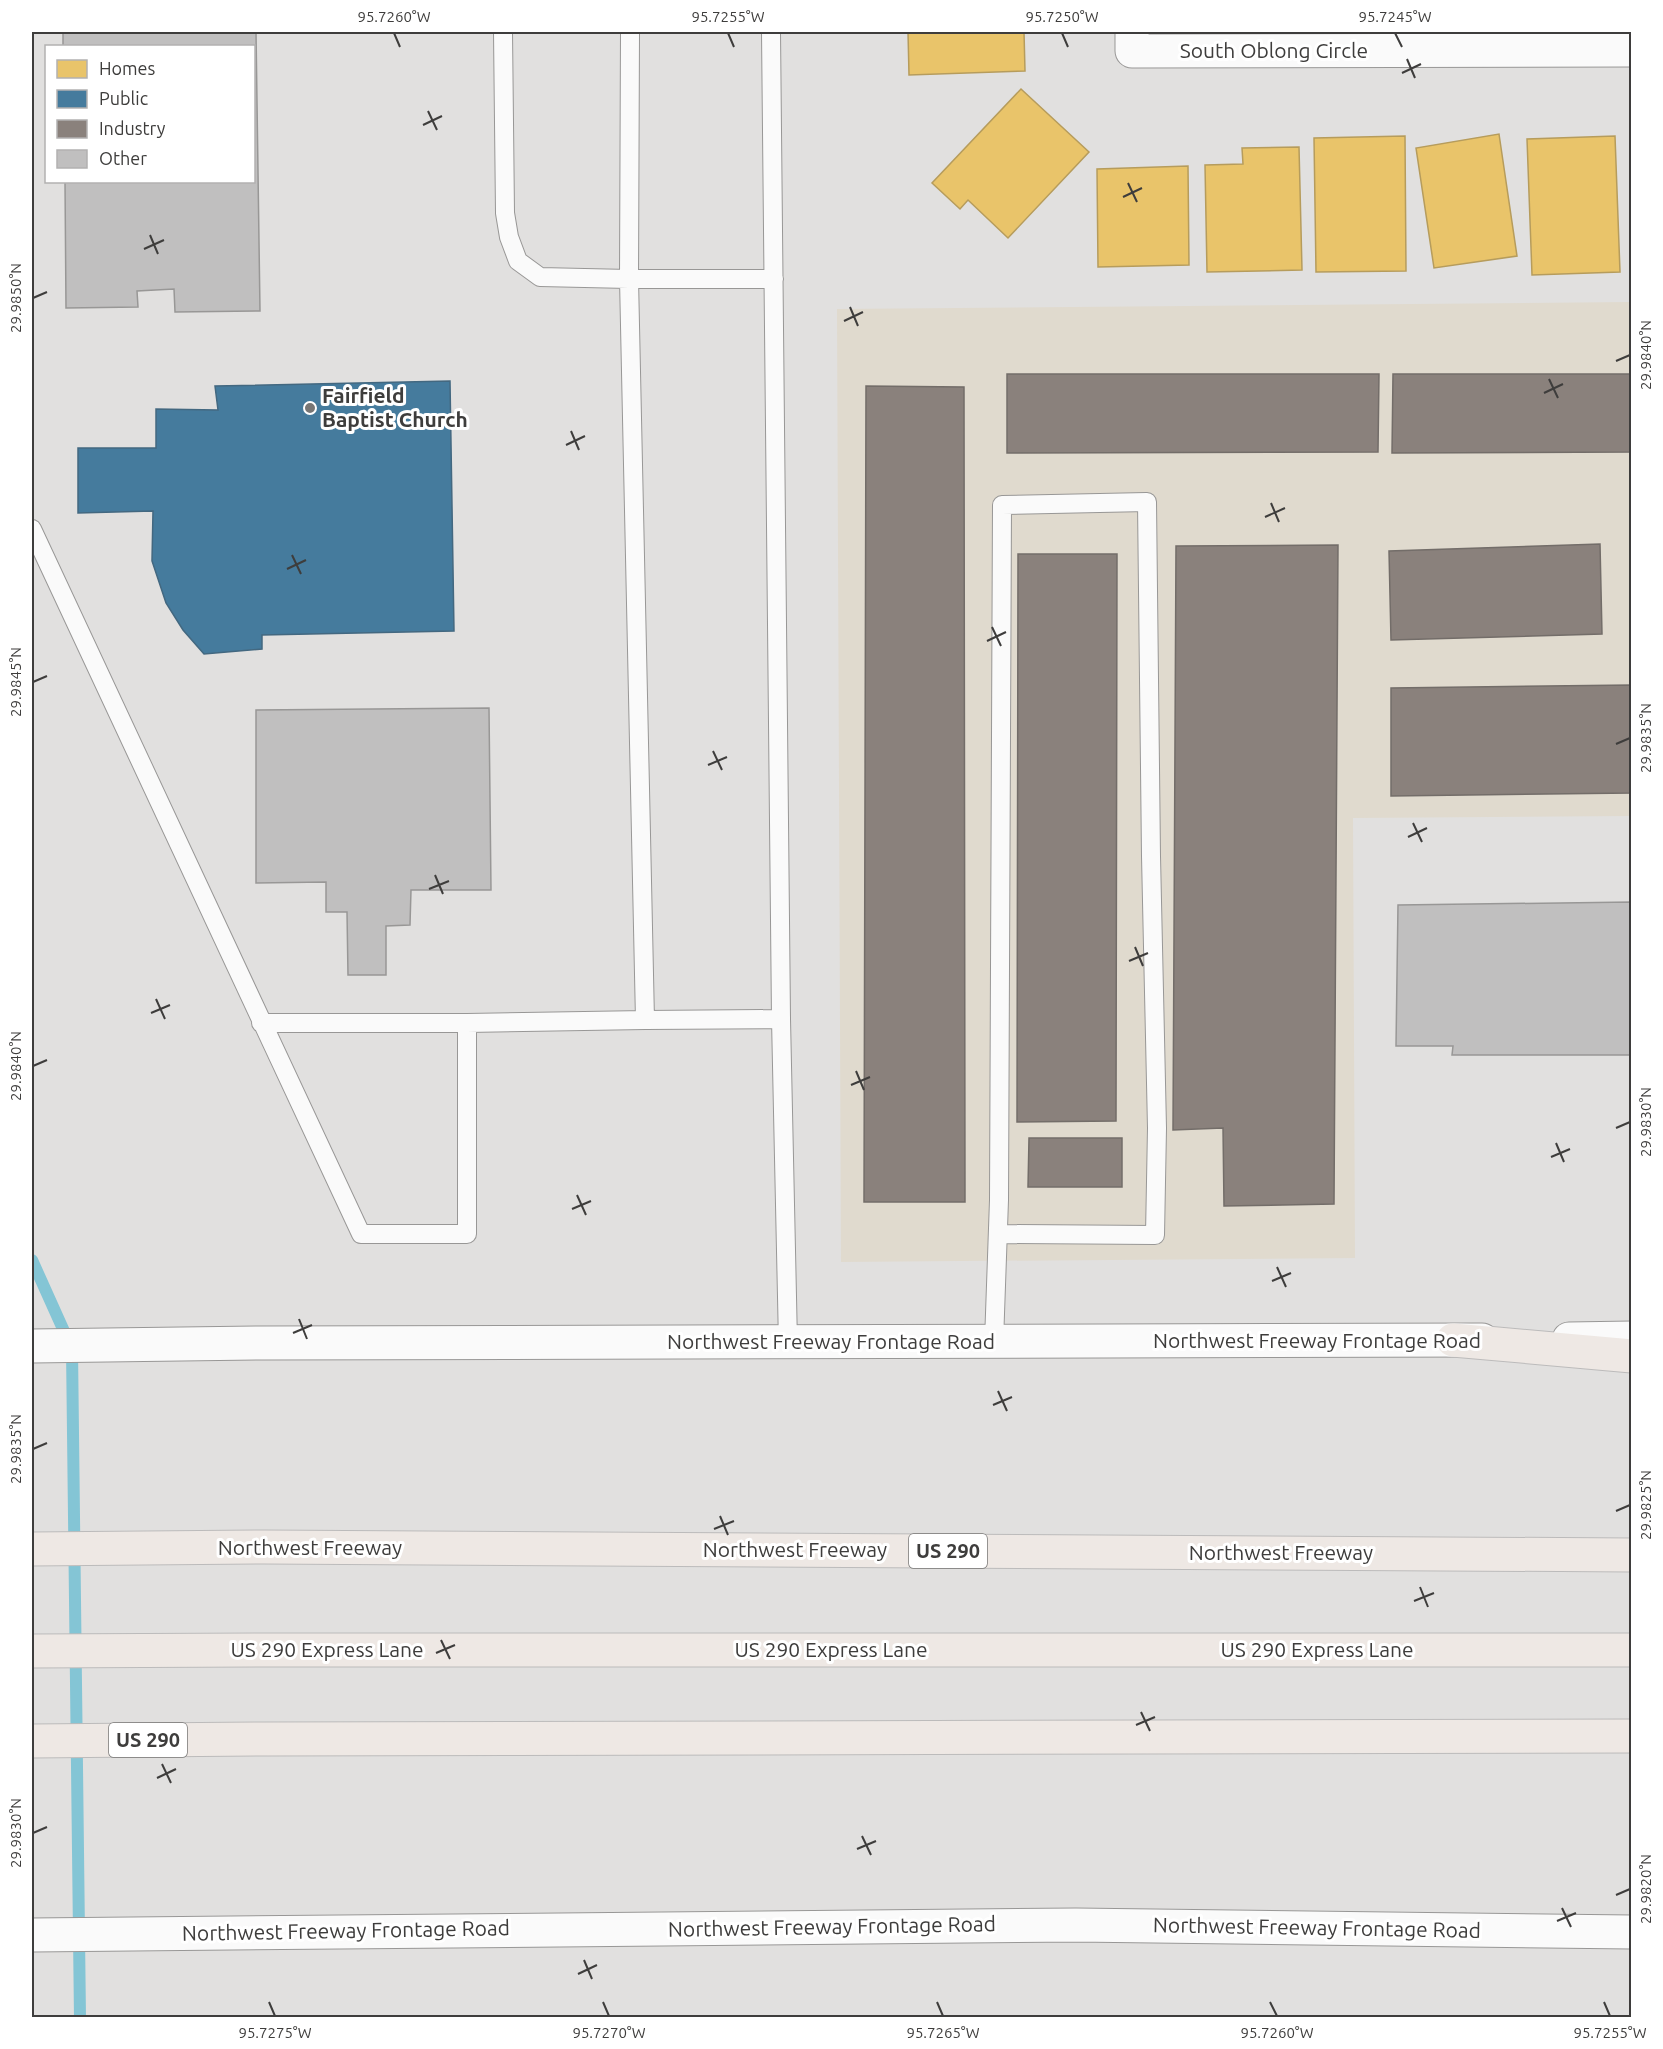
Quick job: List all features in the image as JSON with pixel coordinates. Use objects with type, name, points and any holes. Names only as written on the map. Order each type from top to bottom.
[{"type":"highway","points":[[1453,1340],[1632,1356]]},
{"type":"highway","name":"Northwest Freeway","points":[[32,1549],[264,1547],[1632,1555]]},
{"type":"highway","name":"US 290 Express Lane","points":[[32,1651],[1632,1650]]},
{"type":"highway","name":"US 290","points":[[32,1741],[1632,1736]]},
{"type":"main road","name":"South Oblong Circle","points":[[1132,41],[1632,50]]},
{"type":"main road","name":"Northwest Freeway Frontage Road","points":[[32,1346],[259,1342],[994,1342],[1632,1338]]},
{"type":"main road","name":"Northwest Freeway Frontage Road","points":[[32,1935],[1076,1924],[1632,1932]]},
{"type":"lane","points":[[503,32],[505,213],[508,237],[518,261],[540,277],[774,279]]},
{"type":"lane","points":[[630,32],[629,279],[645,1020]]},
{"type":"lane","points":[[771,32],[781,1019],[788,1342]]},
{"type":"lane","points":[[994,1342],[998,1234],[1002,505],[1147,502],[1157,1128],[1155,1235],[998,1234]]},
{"type":"lane","points":[[32,529],[360,1234],[467,1234],[467,1023]]},
{"type":"lane","points":[[261,1023],[781,1019]]},
{"type":"shaded area","points":[[1631,302],[1631,816],[1353,818],[1355,1258],[841,1262],[837,309]]},
{"type":"building: Homes","points":[[908,32],[1024,32],[1025,71],[909,75]]},
{"type":"building: Homes","points":[[1021,89],[1089,152],[1008,238],[968,200],[960,209],[932,183]]},
{"type":"building: Homes","points":[[1499,134],[1517,256],[1434,268],[1416,148]]},
{"type":"building: Homes","points":[[1405,136],[1406,271],[1316,272],[1314,138]]},
{"type":"building: Homes","points":[[1615,136],[1620,272],[1532,275],[1527,139]]},
{"type":"building: Homes","points":[[1299,147],[1302,270],[1207,272],[1205,165],[1243,164],[1242,148]]},
{"type":"building: Homes","points":[[1188,166],[1189,265],[1098,267],[1097,169]]},
{"type":"building: Public","points":[[450,381],[454,631],[262,635],[262,649],[204,654],[183,630],[166,603],[152,561],[153,511],[78,513],[78,448],[156,448],[156,409],[218,410],[215,386]]},
{"type":"building: Industry","points":[[1007,374],[1379,374],[1378,452],[1007,453]]},
{"type":"building: Industry","points":[[1393,374],[1632,374],[1632,452],[1392,453]]},
{"type":"building: Industry","points":[[866,386],[964,387],[965,1202],[864,1202]]},
{"type":"building: Industry","points":[[1600,544],[1602,634],[1391,640],[1389,551]]},
{"type":"building: Industry","points":[[1338,545],[1334,1204],[1224,1206],[1223,1128],[1173,1130],[1176,546]]},
{"type":"building: Industry","points":[[1018,554],[1117,554],[1116,1121],[1017,1122]]},
{"type":"building: Industry","points":[[1632,685],[1632,793],[1391,796],[1391,688]]},
{"type":"building: Industry","points":[[1029,1138],[1122,1138],[1122,1187],[1028,1187]]},
{"type":"building: Other","points":[[63,32],[256,32],[260,311],[175,312],[174,289],[137,291],[138,307],[66,308],[65,183],[255,183],[255,45],[63,45]]},
{"type":"building: Other","points":[[489,708],[491,890],[411,890],[410,925],[386,926],[386,975],[348,975],[347,912],[326,912],[326,882],[256,883],[256,710]]},
{"type":"building: Other","points":[[1632,902],[1632,1055],[1452,1055],[1453,1046],[1396,1046],[1398,905]]},
{"type":"waterway","points":[[32,1260],[72,1349],[80,2018]]},
{"type":"place","name":"Fairfield Baptist Church","points":[[310,408]]}]
